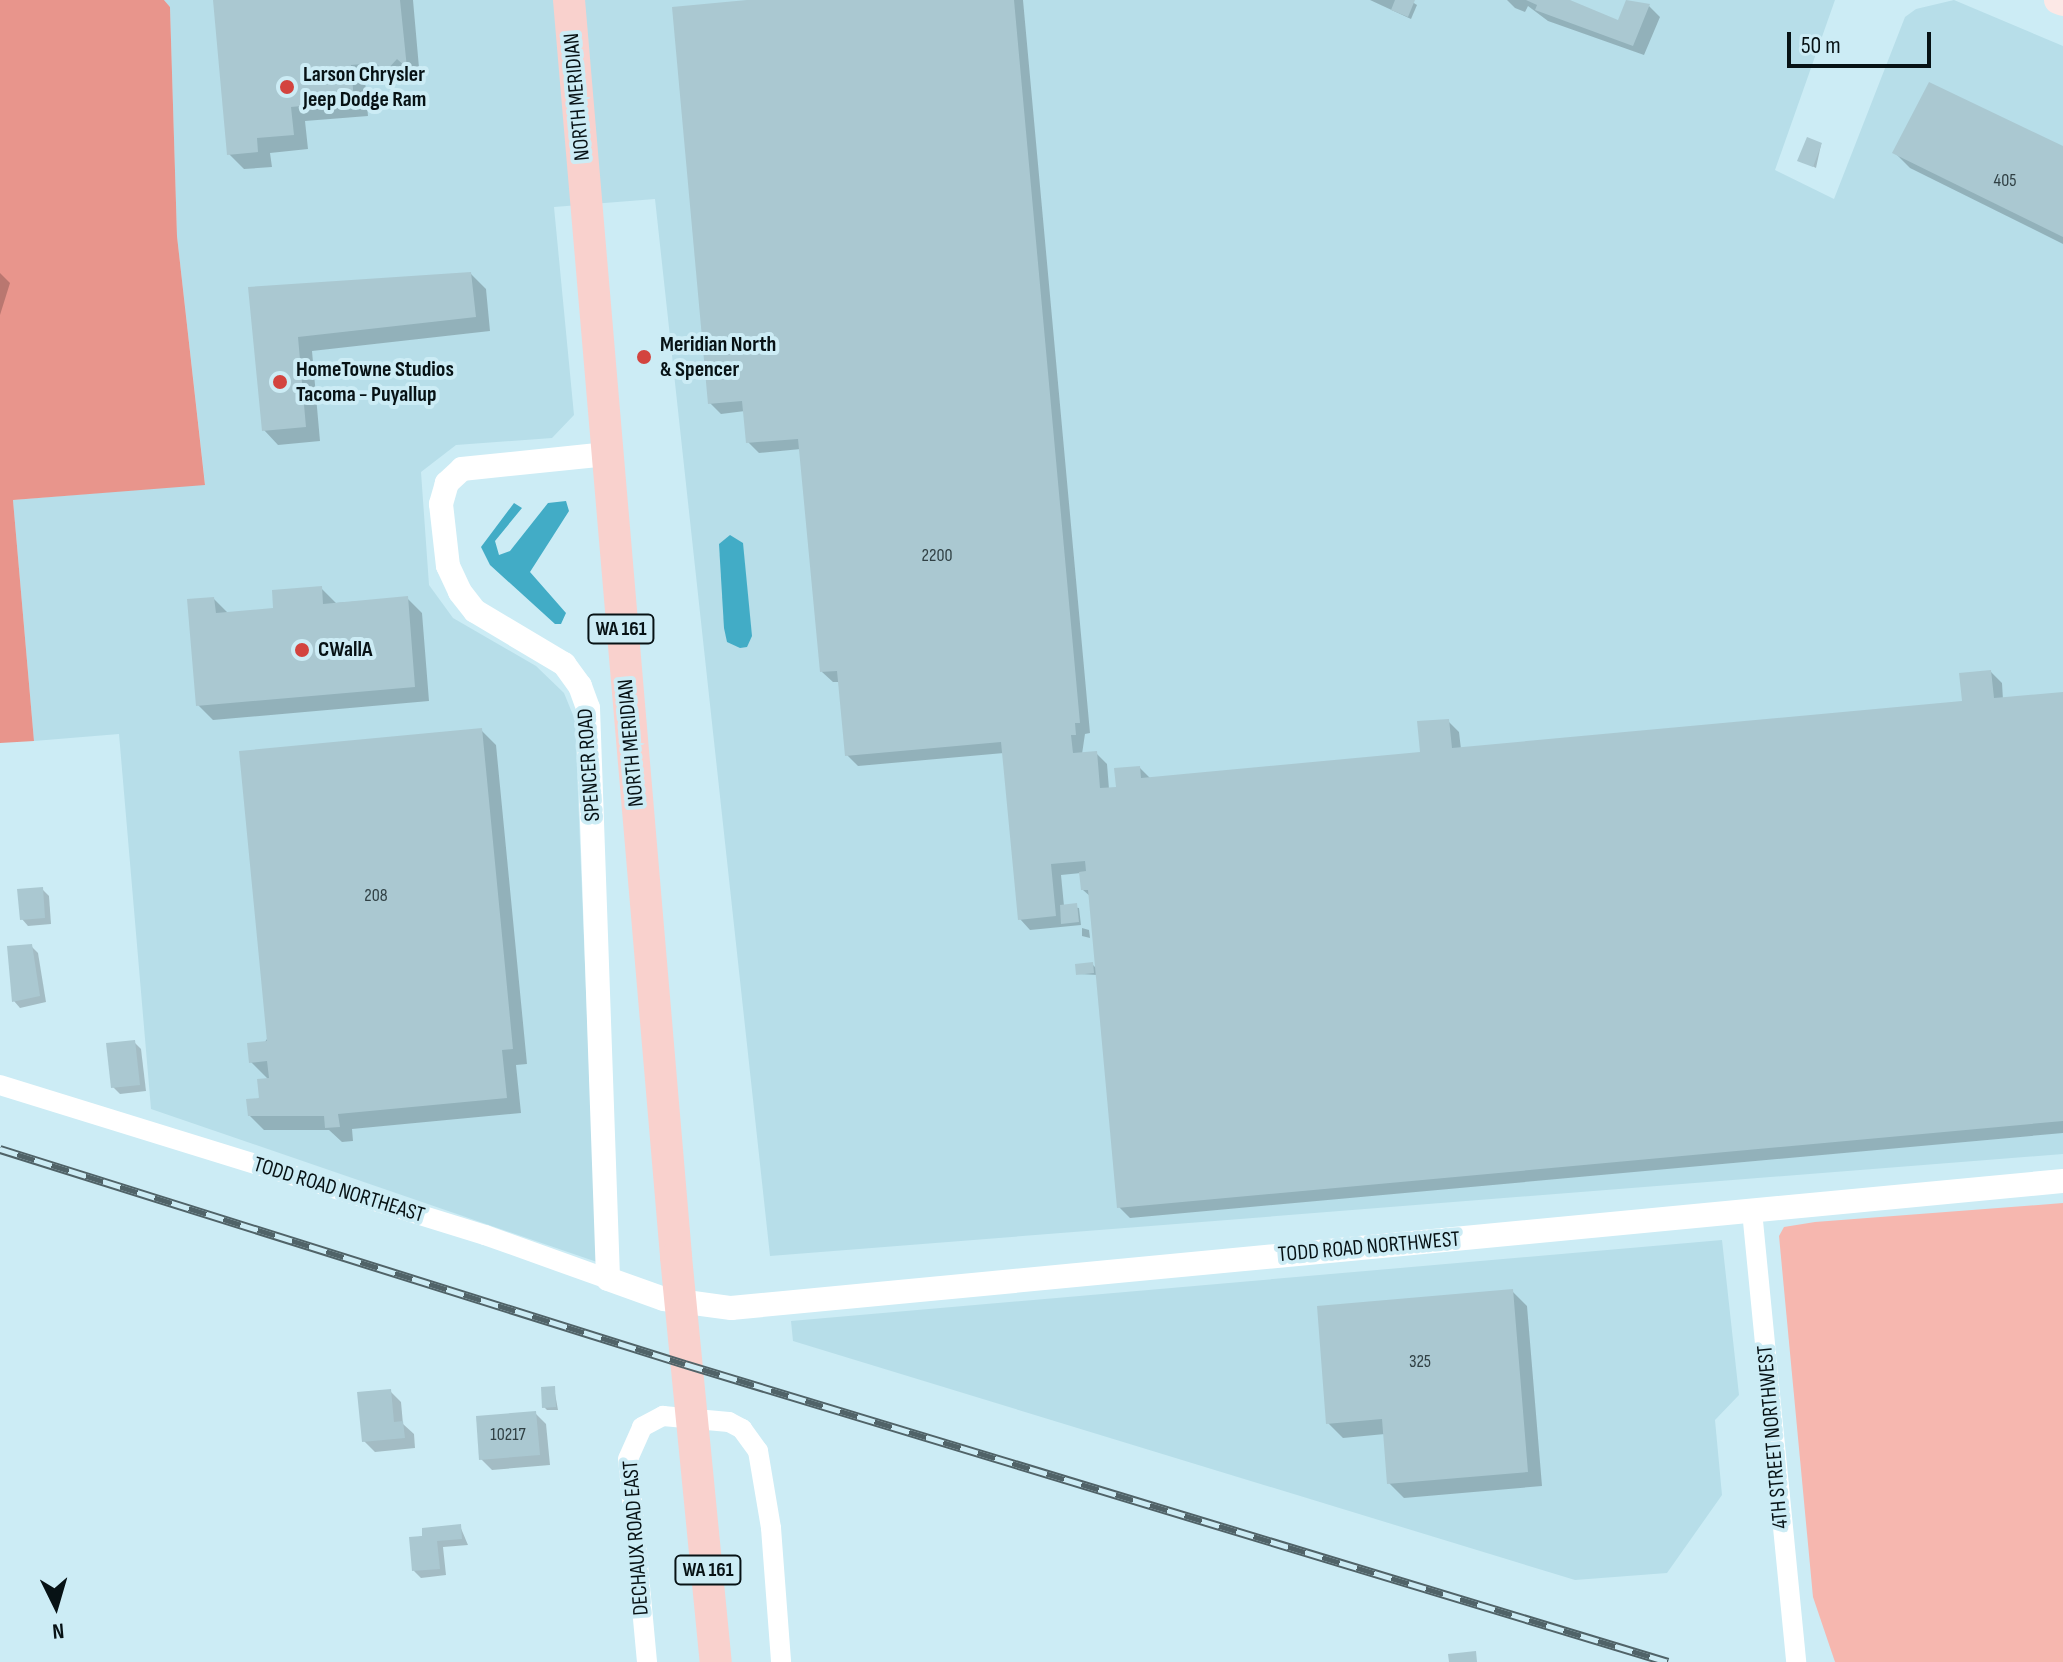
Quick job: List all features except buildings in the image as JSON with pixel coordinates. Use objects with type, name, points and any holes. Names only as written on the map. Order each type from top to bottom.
[{"type":"main road","name":"NORTH MERIDIAN","points":[[569,0],[676,1257],[687,1342],[716,1662]]},
{"type":"street","name":"SPENCER ROAD","points":[[607,454],[462,469],[447,483],[441,504],[448,566],[460,592],[475,611],[564,664],[580,686],[588,708],[608,1279]]},
{"type":"street","name":"TODD ROAD NORTHEAST","points":[[0,1085],[485,1235],[675,1301]]},
{"type":"street","name":"TODD ROAD NORTHWEST","points":[[675,1301],[731,1308],[2063,1181]]},
{"type":"street","name":"4TH STREET NORTHWEST","points":[[1752,1211],[1796,1662]]},
{"type":"street","name":"DECHAUX ROAD EAST","points":[[647,1662],[628,1459],[642,1427],[663,1416],[729,1422],[742,1429],[758,1451],[769,1513],[781,1662]]},
{"type":"shaded area","points":[[0,0],[164,0],[170,7],[177,236],[205,485],[13,500],[34,741],[0,743]]},
{"type":"shaded area","points":[[164,0],[1835,0],[1775,170],[1834,199],[1905,17],[1916,9],[1954,0],[2063,46],[2063,1154],[770,1256],[655,199],[554,207],[574,415],[552,438],[456,445],[421,472],[429,585],[453,618],[536,666],[564,693],[575,720],[597,1262],[151,1109],[119,734],[34,741],[13,500],[205,484],[177,236],[170,7]]},
{"type":"shaded area","points":[[2063,1203],[2063,1662],[1835,1662],[1813,1597],[1779,1236],[1784,1227],[1815,1222]]},
{"type":"shaded area","points":[[1722,1240],[1739,1395],[1715,1420],[1722,1495],[1667,1573],[1575,1580],[793,1341],[791,1321]]},
{"type":"water","points":[[566,501],[569,511],[530,572],[566,613],[561,624],[555,624],[490,565],[481,547],[514,503],[522,508],[495,541],[499,555],[510,551],[548,503]]},
{"type":"water","points":[[730,535],[743,543],[752,636],[747,647],[740,648],[727,642],[724,628],[719,544]]},
{"type":"railway","points":[[0,1149],[685,1364],[1668,1662]]},
{"type":"place","name":"Larson Chrysler Jeep Dodge Ram","points":[[287,87]]},
{"type":"place","name":"Meridian North & Spencer","points":[[644,357]]},
{"type":"place","name":"HomeTowne Studios Tacoma - Puyallup","points":[[280,382]]},
{"type":"place","name":"CWallA","points":[[302,650]]}]
